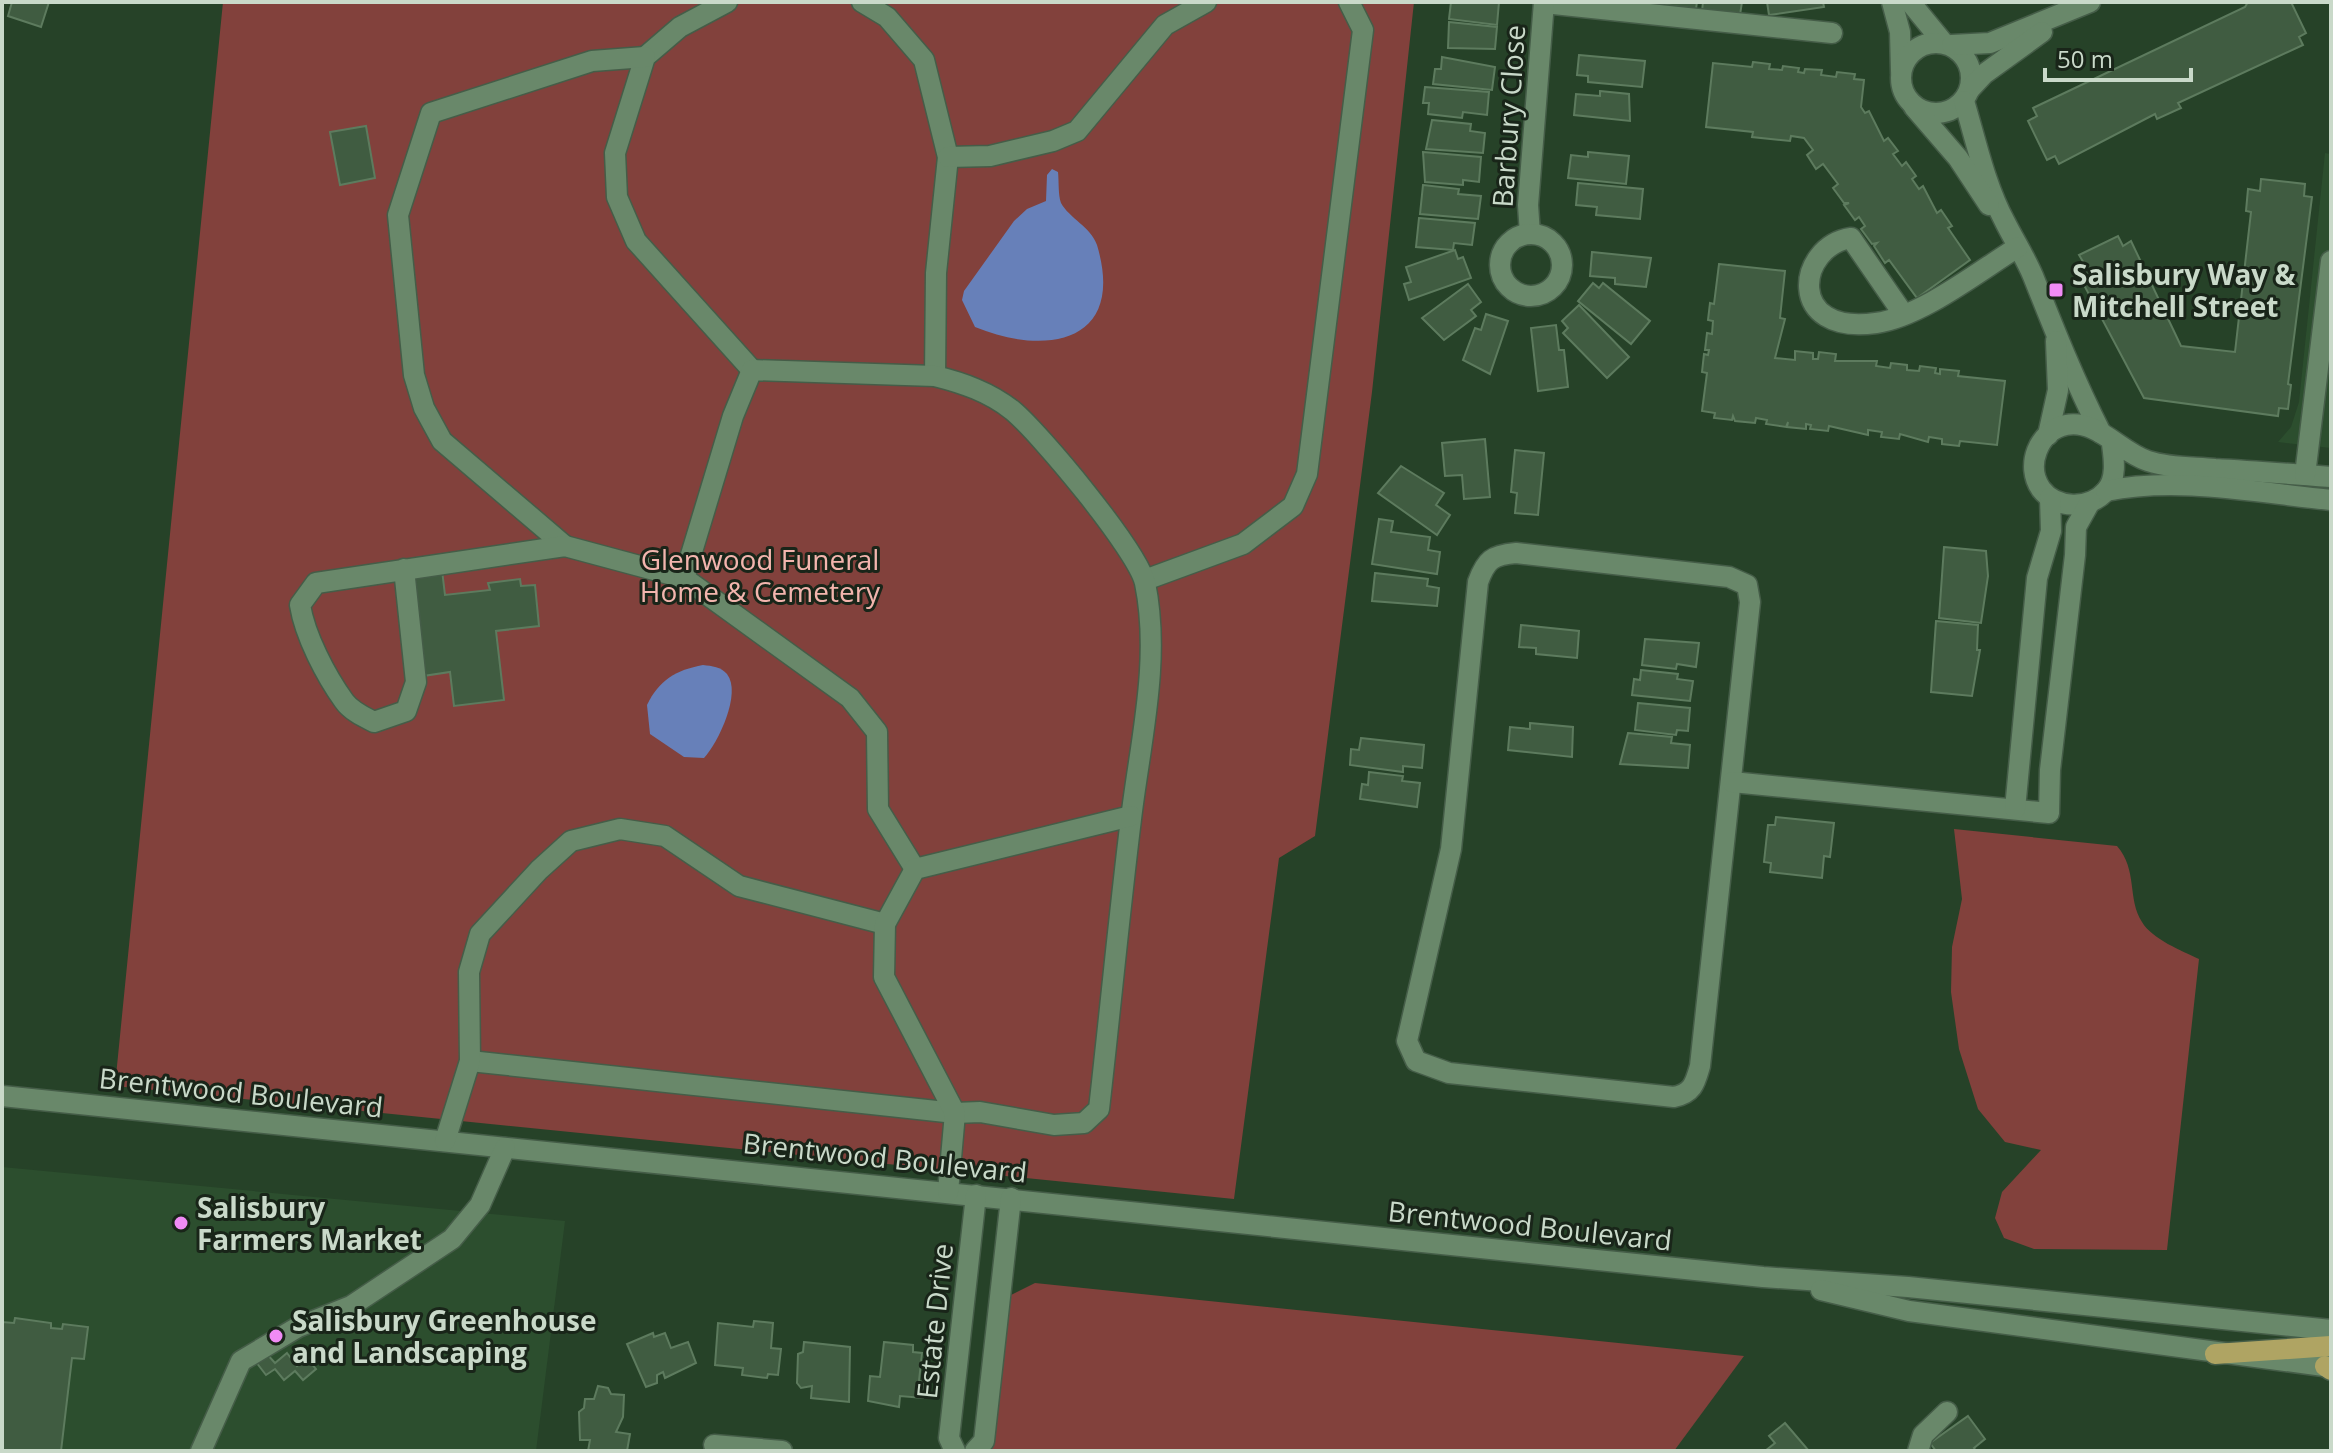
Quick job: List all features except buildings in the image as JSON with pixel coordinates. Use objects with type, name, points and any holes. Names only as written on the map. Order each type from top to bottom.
[{"type":"street","points":[[470,1061],[955,1113],[980,1112],[1054,1125],[1084,1123],[1099,1109],[1131,816],[1144,728],[1150,647],[1145,580],[1101,511],[1013,411],[964,383],[935,376],[752,370],[636,241],[617,197],[615,153],[645,57],[680,27],[727,2]]},
{"type":"street","points":[[862,2],[887,17],[924,60],[948,157],[936,273],[935,376]]},
{"type":"street","points":[[948,157],[990,156],[1053,141],[1077,131],[1165,25],[1206,2]]},
{"type":"street","points":[[1145,580],[1243,544],[1293,506],[1307,474],[1363,30],[1349,2]]},
{"type":"street","points":[[1892,2],[1900,32],[1901,83],[1912,104],[2004,221]]},
{"type":"street","points":[[1732,782],[2049,813],[2050,770],[2075,555],[2074,537],[2114,470],[2107,438],[2056,337],[2004,221],[1976,146],[1967,95],[1970,68],[1965,57],[1947,43],[1910,2]]},
{"type":"street","points":[[1901,71],[1913,51],[1923,44],[1990,43],[2090,2]]},
{"type":"street","points":[[1544,3],[1832,33]]},
{"type":"street","name":"Barbury Close","points":[[1530,234],[1528,205],[1544,3]]},
{"type":"street","points":[[1912,104],[1933,113],[1955,108],[1984,74],[2068,13]]},
{"type":"street","points":[[565,546],[442,441],[424,408],[414,375],[398,215],[431,113],[592,61],[645,57]]},
{"type":"street","points":[[1904,315],[1851,238],[1834,240],[1821,252],[1810,287],[1811,303],[1819,314],[1828,320],[1878,323],[1904,315],[2018,247]]},
{"type":"street","points":[[2305,475],[2326,358],[2331,261]]},
{"type":"street","points":[[2048,435],[2058,390],[2056,337]]},
{"type":"street","points":[[684,578],[733,416],[752,370]]},
{"type":"street","points":[[2331,477],[2158,464],[2078,425],[2065,426],[2048,435],[2037,449],[2033,462],[2041,488],[2050,498],[2063,504],[2141,486],[2180,486],[2331,500]]},
{"type":"street","points":[[2015,809],[2023,757],[2037,578],[2051,531],[2050,498]]},
{"type":"street","points":[[404,569],[416,682],[406,711],[374,722],[345,704],[302,622],[300,605],[316,583],[404,569],[565,546],[684,578],[850,698],[877,732],[878,809],[915,869]]},
{"type":"street","points":[[1516,553],[1729,577],[1747,585],[1750,602],[1732,782],[1700,1066],[1695,1085],[1686,1095],[1674,1097],[1449,1073],[1416,1061],[1407,1041],[1451,849],[1478,582],[1485,563],[1497,554],[1516,553]]},
{"type":"street","points":[[948,1192],[955,1113],[884,977],[885,924],[915,869],[1131,816]]},
{"type":"street","points":[[445,1141],[470,1061],[469,972],[480,934],[539,870],[571,841],[620,829],[665,836],[739,886],[885,924]]},
{"type":"street","name":"Brentwood Boulevard","points":[[2,1096],[1763,1277],[1908,1287],[2331,1330]]},
{"type":"street","points":[[201,1451],[241,1361],[298,1327],[351,1306],[452,1239],[480,1205],[505,1148]]},
{"type":"street","name":"Estate Drive","points":[[955,1451],[949,1438],[976,1195]]},
{"type":"street","points":[[975,1451],[984,1441],[1011,1198]]},
{"type":"street","name":"Brentwood Boulevard","points":[[1763,1277],[1909,1311],[2215,1354],[2330,1362]]},
{"type":"street","points":[[1918,1451],[1923,1435],[1947,1412]]},
{"type":"street","points":[[714,1445],[782,1451]]},
{"type":"shaded area","points":[[2325,153],[2331,154],[2331,448],[2278,442],[2291,427],[2299,402]]},
{"type":"shaded area","name":"Salisbury Greenhouse and Landscaping","points":[[2,1167],[565,1221],[536,1451],[2,1451]]},
{"type":"green space","name":"Glenwood Funeral Home & Cemetery","points":[[223,2],[1414,2],[1372,392],[1315,836],[1279,858],[1234,1199],[115,1086]]},
{"type":"green space","points":[[1954,829],[2117,846],[2128,865],[2137,913],[2142,922],[2160,939],[2199,959],[2167,1250],[2034,1249],[2004,1238],[1995,1218],[2002,1192],[2041,1150],[2005,1142],[1978,1109],[1959,1049],[1951,992],[1952,947],[1962,899]]},
{"type":"green space","points":[[1035,1283],[1744,1356],[1674,1451],[990,1451],[1009,1296]]},
{"type":"water","points":[[1052,169],[1058,172],[1061,203],[1090,233],[1097,245],[1103,278],[1100,303],[1090,321],[1074,334],[1053,340],[1002,336],[975,327],[962,300],[964,291],[1014,221],[1027,209],[1046,201],[1047,175]]},
{"type":"water","points":[[703,665],[719,668],[727,674],[731,682],[730,705],[716,741],[704,758],[684,757],[650,734],[647,705],[669,678]]},
{"type":"place","name":"Salisbury Way & Mitchell Street","points":[[2056,290]]},
{"type":"place","name":"Salisbury Farmers Market","points":[[181,1223]]},
{"type":"place","name":"Salisbury Greenhouse and Landscaping","points":[[276,1336]]}]
